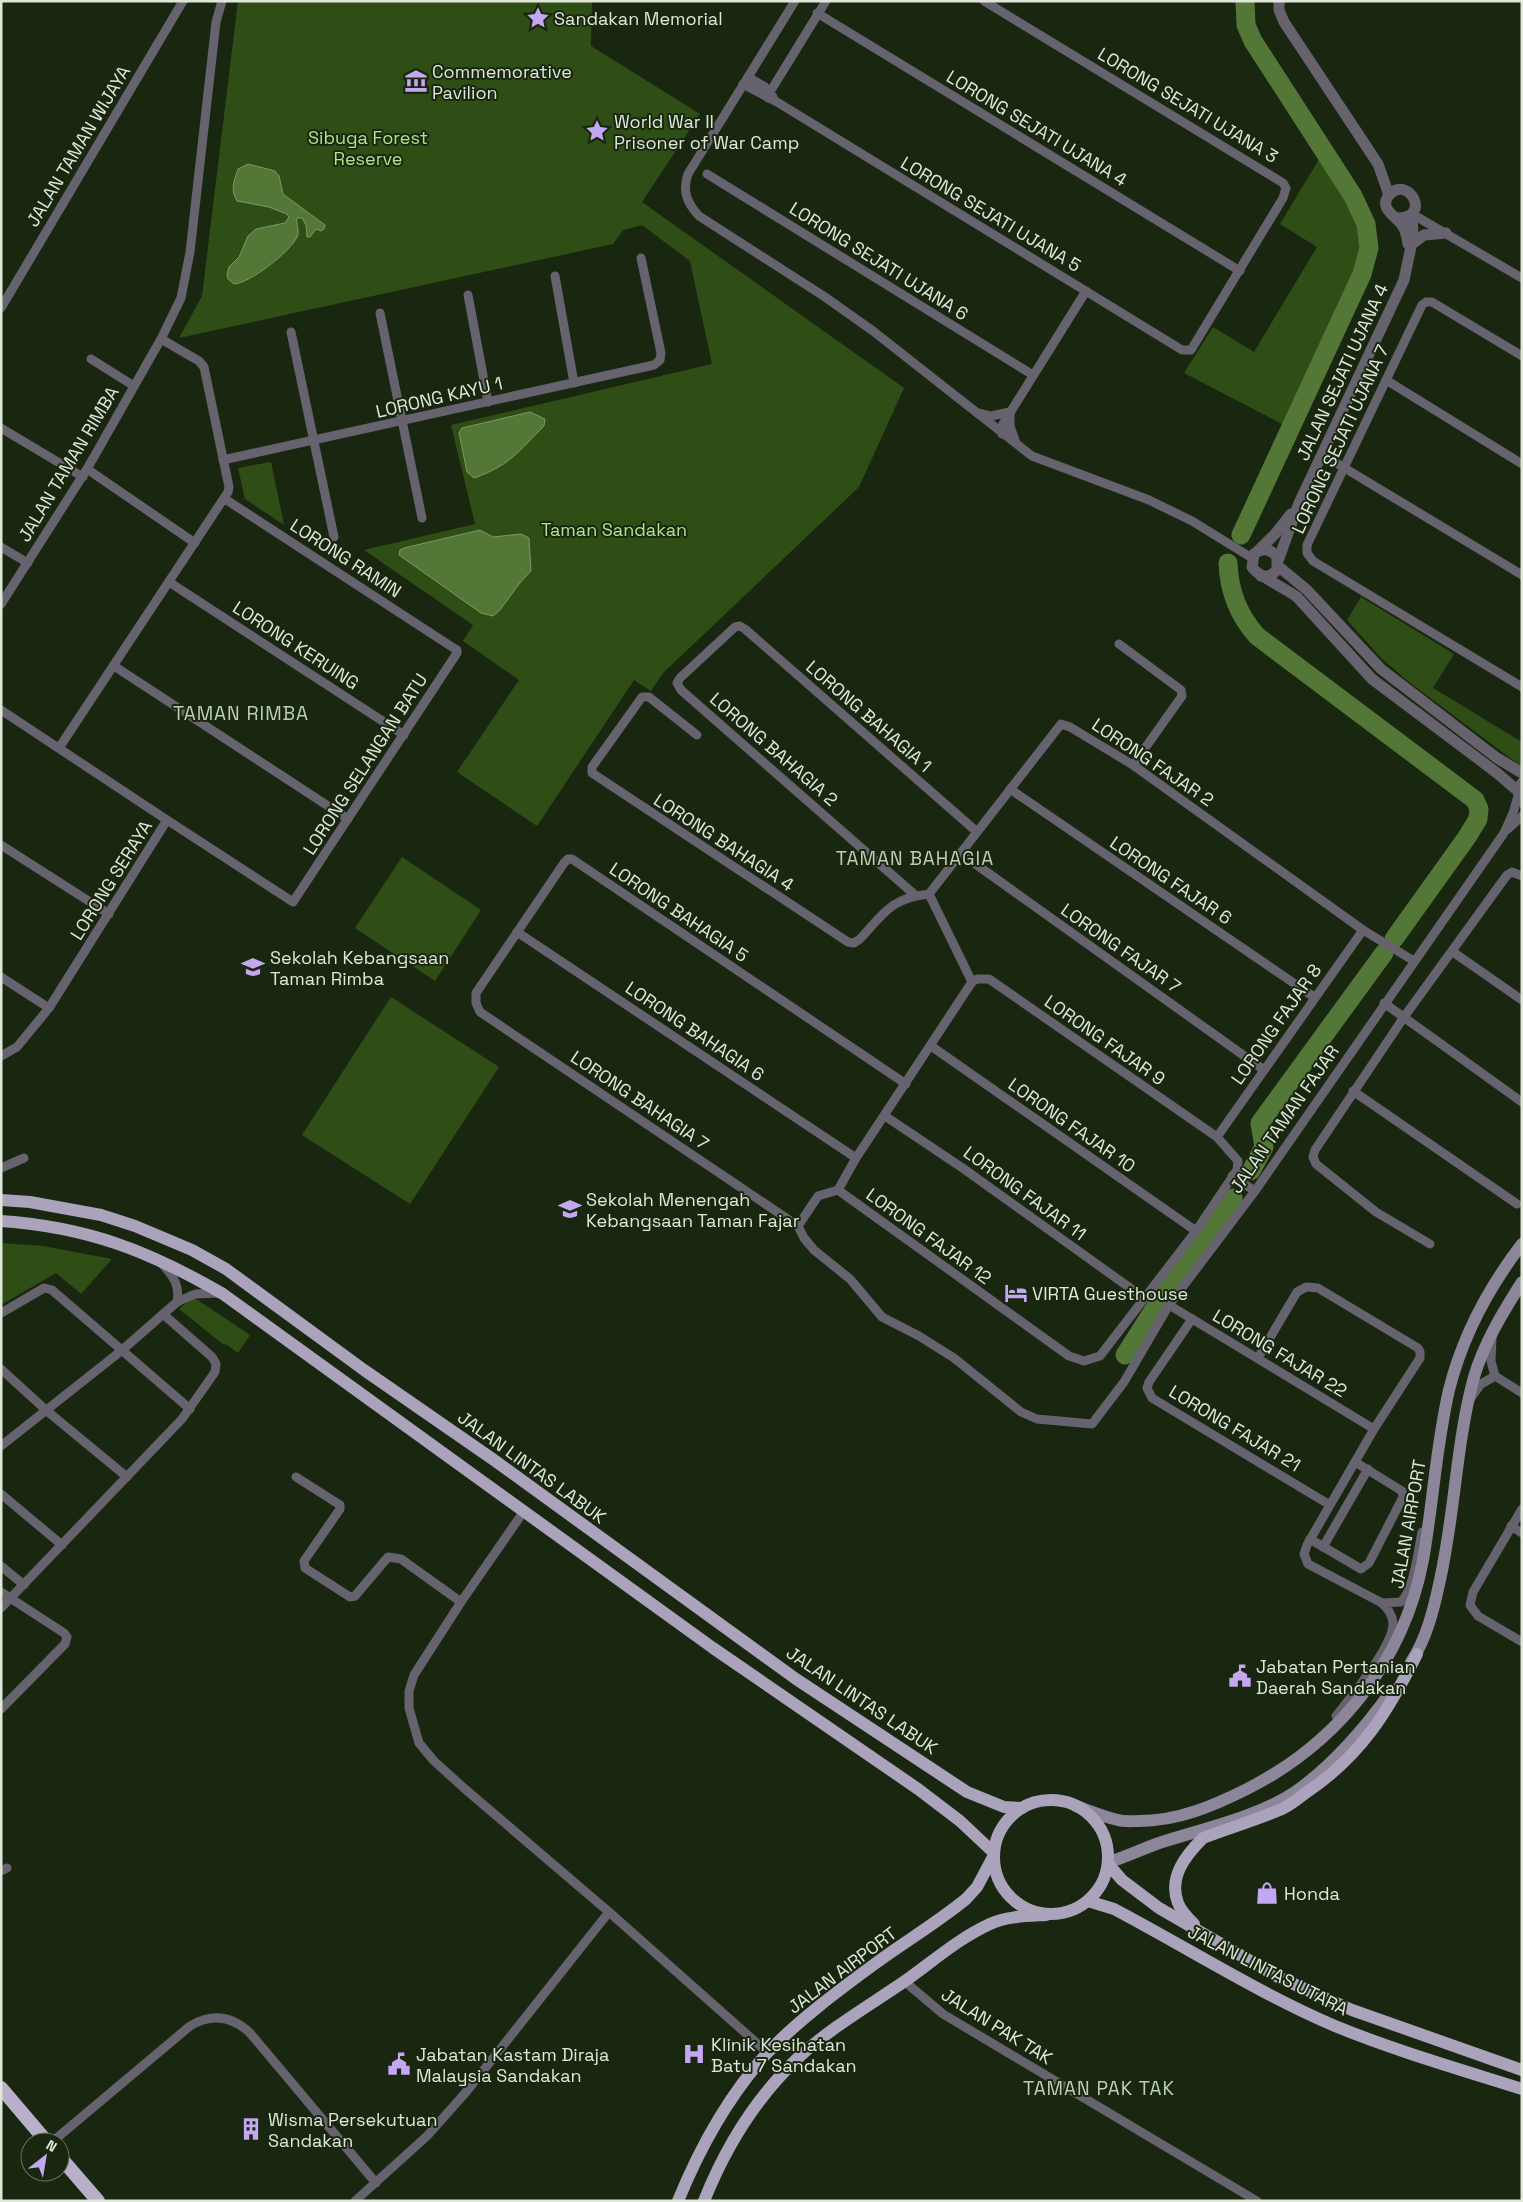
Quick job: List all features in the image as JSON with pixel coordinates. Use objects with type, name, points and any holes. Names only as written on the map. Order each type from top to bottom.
[{"type":"highway","points":[[1,2088],[38,2132]]},
{"type":"highway","points":[[1,2099],[30,2132]]},
{"type":"highway","points":[[70,2169],[98,2201]]},
{"type":"highway","points":[[70,2179],[89,2201]]},
{"type":"main road","name":"JALAN LINTAS LABUK","points":[[1,1200],[30,1202],[101,1215],[178,1244],[226,1269],[796,1679],[967,1792],[1004,1807],[1022,1808]]},
{"type":"main road","points":[[1,1221],[36,1224],[72,1231],[127,1246],[157,1258],[223,1294],[791,1703],[918,1789],[960,1821],[993,1854]]},
{"type":"main road","name":"JALAN AIRPORT","points":[[1076,1806],[1120,1821],[1165,1820],[1201,1811],[1264,1781],[1318,1744],[1339,1724],[1371,1684],[1401,1633],[1415,1593],[1422,1561],[1440,1433],[1450,1388],[1466,1340],[1501,1272],[1522,1244]]},
{"type":"main road","points":[[1202,1934],[1178,1905],[1176,1895],[1177,1872],[1184,1858],[1203,1838],[1283,1808],[1315,1786],[1344,1762],[1370,1734],[1393,1701],[1417,1654],[1431,1618],[1443,1569],[1462,1436],[1474,1377],[1492,1332],[1522,1282]]},
{"type":"main road","points":[[1109,1864],[1158,1843],[1250,1814],[1294,1793],[1317,1775],[1368,1723],[1417,1654]]},
{"type":"main road","points":[[704,2201],[733,2139],[760,2100],[781,2076],[816,2043],[962,1940],[991,1924],[1014,1918],[1046,1915],[1069,1912],[1088,1901],[1098,1890],[1109,1864],[1107,1844],[1100,1828],[1090,1815],[1076,1806],[1058,1800],[1039,1801],[1022,1808],[1008,1818],[999,1832],[993,1854],[996,1874],[1003,1889],[1009,1896],[1029,1911],[1046,1915]]},
{"type":"main road","name":"JALAN AIRPORT","points":[[678,2201],[722,2114],[735,2093],[768,2053],[829,1999],[877,1962],[966,1899],[982,1880],[993,1854]]},
{"type":"main road","name":"JALAN LINTAS UTARA","points":[[1109,1864],[1122,1880],[1152,1903],[1202,1934],[1278,1976],[1325,1999],[1522,2070]]},
{"type":"main road","name":"JALAN LINTAS UTARA","points":[[1088,1901],[1114,1909],[1270,1995],[1334,2025],[1382,2044],[1522,2089]]},
{"type":"street","name":"JALAN TAMAN WIJAYA","points":[[1,308],[183,1]]},
{"type":"street","name":"JALAN TAMAN RIMBA","points":[[1,604],[85,473],[161,339],[181,298],[186,271],[216,22],[222,1]]},
{"type":"street","points":[[795,1],[688,174],[685,182],[685,192],[693,209],[699,216],[825,297],[873,332],[1019,447],[1046,462],[1149,500],[1255,555],[1270,551],[1278,563],[1381,669],[1497,758],[1522,773]]},
{"type":"street","points":[[769,95],[826,1]]},
{"type":"street","name":"LORONG SEJATI UJANA 3","points":[[984,1],[1283,184],[1286,188],[1283,198],[1240,270],[1193,348],[1188,352]]},
{"type":"street","points":[[1280,1],[1279,10],[1284,22],[1378,164],[1394,192]]},
{"type":"street","name":"LORONG SEJATI UJANA 4","points":[[817,13],[1240,270]]},
{"type":"street","name":"LORONG SEJATI UJANA 5","points":[[746,81],[777,102],[1188,352]]},
{"type":"street","name":"LORONG SEJATI UJANA 6","points":[[707,174],[1034,375]]},
{"type":"street","points":[[1394,192],[1411,194],[1416,203],[1414,211],[1405,218],[1396,218],[1387,208],[1394,192]]},
{"type":"street","points":[[1414,211],[1448,235],[1522,278]]},
{"type":"street","name":"JALAN SEJATI UJANA 4","points":[[1278,563],[1299,503],[1404,280],[1414,211]]},
{"type":"street","name":"JALAN SEJATI UJANA 4","points":[[1396,218],[1404,227],[1410,249]]},
{"type":"street","points":[[1410,249],[1424,234],[1448,235]]},
{"type":"street","name":"LORONG KAYU 1","points":[[223,460],[654,365],[660,360],[661,353],[641,258]]},
{"type":"street","points":[[555,276],[574,383]]},
{"type":"street","points":[[1002,434],[1003,424],[1010,412],[1086,291]]},
{"type":"street","points":[[468,295],[488,402]]},
{"type":"street","name":"LORONG SEJATI UJANA 7","points":[[1522,356],[1432,302],[1426,302],[1422,305],[1307,545],[1307,553],[1313,562],[1522,687]]},
{"type":"street","points":[[380,313],[422,518]]},
{"type":"street","points":[[291,332],[334,537]]},
{"type":"street","points":[[60,748],[170,582],[224,498],[229,487],[204,367],[199,361],[161,339]]},
{"type":"street","points":[[91,359],[134,386]]},
{"type":"street","points":[[1386,380],[1522,464]]},
{"type":"street","points":[[975,412],[991,416],[1010,412]]},
{"type":"street","points":[[1010,412],[1010,426],[1013,438],[1019,447]]},
{"type":"street","points":[[1,428],[85,473],[195,543]]},
{"type":"street","points":[[1323,455],[1522,575]]},
{"type":"street","name":"LORONG RAMIN","points":[[224,498],[449,645]]},
{"type":"street","name":"JALAN SEJATI UJANA 4","points":[[1255,555],[1276,533],[1299,503]]},
{"type":"street","points":[[1,547],[28,563]]},
{"type":"street","points":[[1255,555],[1254,571],[1286,588],[1297,597],[1357,664],[1386,691],[1497,773],[1520,793],[1504,833]]},
{"type":"street","points":[[1261,576],[1266,577],[1274,573],[1278,563]]},
{"type":"street","name":"LORONG KERUING","points":[[170,582],[404,735]]},
{"type":"street","name":"LORONG BAHAGIA 1","points":[[740,626],[976,831]]},
{"type":"street","name":"LORONG BAHAGIA 2","points":[[740,626],[735,627],[680,678],[677,683],[689,696],[915,895]]},
{"type":"street","points":[[1119,644],[1181,690],[1182,696],[1133,765]]},
{"type":"street","name":"LORONG SELANGAN BATU","points":[[167,820],[293,902],[457,653],[457,650],[449,645]]},
{"type":"street","points":[[114,666],[348,819]]},
{"type":"street","name":"LORONG BAHAGIA 4","points":[[697,735],[645,696],[642,697],[592,767],[592,773],[848,942],[854,943],[860,939],[892,904],[915,895]]},
{"type":"street","name":"LORONG SERAYA","points":[[1,710],[167,820],[49,1008],[17,1047],[1,1056]]},
{"type":"street","name":"LORONG FAJAR 2","points":[[929,894],[1060,724],[1070,727],[1133,765],[1363,930],[1414,961]]},
{"type":"street","name":"LORONG FAJAR 6","points":[[1010,789],[1314,997]]},
{"type":"street","points":[[1504,833],[1522,816]]},
{"type":"street","name":"JALAN TAMAN FAJAR","points":[[798,1226],[804,1238],[814,1250],[850,1279],[882,1317],[919,1336],[959,1362],[1021,1412],[1037,1420],[1092,1424],[1124,1382],[1169,1305],[1254,1190],[1504,833]]},
{"type":"street","points":[[1,845],[109,914]]},
{"type":"street","name":"LORONG FAJAR 7","points":[[960,853],[1264,1070]]},
{"type":"street","name":"LORONG BAHAGIA 5","points":[[476,993],[564,863],[568,859],[572,859],[906,1084]]},
{"type":"street","points":[[1430,1244],[1376,1212],[1316,1164],[1313,1157],[1315,1150],[1353,1091],[1507,875],[1512,872],[1522,876]]},
{"type":"street","points":[[838,1190],[856,1158],[972,982],[929,894],[915,895]]},
{"type":"street","name":"LORONG FAJAR 8","points":[[1217,1137],[1363,930]]},
{"type":"street","name":"LORONG BAHAGIA 6","points":[[517,932],[856,1158]]},
{"type":"street","points":[[1453,952],[1522,1000]]},
{"type":"street","points":[[1,976],[49,1008]]},
{"type":"street","name":"LORONG FAJAR 9","points":[[972,982],[977,979],[989,979],[1217,1137]]},
{"type":"street","name":"LORONG BAHAGIA 7","points":[[476,993],[476,1002],[480,1012],[798,1226]]},
{"type":"street","points":[[1384,1003],[1522,1102]]},
{"type":"street","name":"LORONG FAJAR 10","points":[[931,1046],[1196,1231]]},
{"type":"street","points":[[1353,1091],[1517,1204]]},
{"type":"street","name":"LORONG FAJAR 11","points":[[885,1116],[964,1169],[1144,1298]]},
{"type":"street","points":[[1217,1137],[1238,1162],[1232,1176],[1254,1190]]},
{"type":"street","points":[[1,1168],[24,1158]]},
{"type":"street","name":"LORONG FAJAR 12","points":[[798,1226],[818,1196],[838,1190],[1069,1356],[1084,1361],[1100,1356],[1196,1231],[1232,1176]]},
{"type":"street","points":[[157,1258],[177,1284],[179,1292],[177,1302]]},
{"type":"street","points":[[1258,1358],[1297,1292],[1306,1287],[1318,1288],[1418,1348],[1420,1352],[1420,1358],[1374,1429],[1310,1539],[1304,1554],[1308,1564],[1382,1603],[1390,1612],[1393,1624],[1392,1631],[1382,1652],[1362,1683],[1330,1725],[1289,1764]]},
{"type":"street","points":[[1,1313],[44,1288],[48,1288],[190,1409]]},
{"type":"street","points":[[1,1446],[121,1351],[177,1302],[204,1292],[223,1294]]},
{"type":"street","name":"LORONG FAJAR 22","points":[[1169,1305],[1374,1429]]},
{"type":"street","points":[[1,1608],[190,1409],[215,1372],[216,1364],[212,1357],[164,1314]]},
{"type":"street","name":"LORONG FAJAR 21","points":[[1192,1318],[1149,1382],[1147,1388],[1152,1398],[1330,1505]]},
{"type":"street","points":[[1492,1332],[1491,1361],[1495,1376],[1522,1393]]},
{"type":"street","points":[[1,1369],[47,1411],[126,1477]]},
{"type":"street","points":[[1469,1400],[1481,1384],[1495,1376]]},
{"type":"street","points":[[1310,1539],[1362,1569],[1369,1563],[1403,1496],[1402,1490],[1396,1485],[1355,1462]]},
{"type":"street","points":[[1323,1547],[1368,1469]]},
{"type":"street","points":[[296,1477],[340,1505],[340,1509],[304,1561],[305,1568],[350,1597],[355,1596],[388,1557],[393,1556],[461,1602]]},
{"type":"street","points":[[1382,1603],[1401,1602],[1409,1589],[1434,1478]]},
{"type":"street","points":[[1,1494],[62,1545]]},
{"type":"street","points":[[1522,1509],[1473,1592],[1470,1605],[1478,1616],[1522,1642]]},
{"type":"street","points":[[524,1511],[421,1662],[409,1691],[409,1708],[418,1743],[434,1761],[609,1912],[768,2053]]},
{"type":"street","points":[[1511,1526],[1522,1533]]},
{"type":"street","points":[[1,1566],[24,1585]]},
{"type":"street","points":[[1,1592],[64,1633],[67,1637],[65,1644],[1,1709]]},
{"type":"street","points":[[355,2201],[427,2136],[467,2091],[609,1912]]},
{"type":"street","name":"JALAN PAK TAK","points":[[904,1982],[944,2014],[1257,2201]]},
{"type":"street","points":[[64,2132],[190,2026],[210,2017],[221,2017],[240,2024],[250,2033],[376,2183]]},
{"type":"green space","name":"Sibuga Forest Reserve","points":[[238,1],[592,1],[591,46],[700,114],[642,202],[904,388],[859,487],[663,673],[651,691],[634,680],[537,826],[457,772],[519,680],[463,641],[473,625],[364,550],[475,524],[451,425],[712,364],[690,261],[642,225],[623,230],[613,244],[179,338],[202,296]]},
{"type":"green space","points":[[1321,156],[1353,212],[1360,241],[1360,257],[1357,276],[1284,425],[1184,373],[1213,327],[1254,352],[1317,247],[1280,224]]},
{"type":"green space","points":[[271,462],[284,525],[245,499],[238,468]]},
{"type":"green space","points":[[1361,597],[1454,654],[1433,688],[1522,742],[1522,767],[1409,682],[1381,658],[1347,620]]},
{"type":"green space","points":[[402,857],[481,910],[435,981],[355,928]]},
{"type":"green space","points":[[391,997],[499,1067],[410,1204],[302,1135]]},
{"type":"green space","points":[[1,1243],[43,1246],[112,1259],[81,1294],[56,1273],[1,1305]]},
{"type":"green space","points":[[193,1297],[250,1335],[238,1353],[226,1344],[224,1345],[179,1309]]},
{"type":"shaded area","points":[[248,164],[275,171],[279,176],[283,194],[325,225],[321,231],[316,229],[310,237],[307,237],[306,225],[302,218],[297,218],[298,235],[286,251],[259,273],[234,284],[228,279],[229,267],[239,257],[248,236],[256,229],[285,223],[289,217],[287,214],[269,207],[237,201],[233,189],[235,178],[238,169]]},
{"type":"shaded area","points":[[530,412],[545,419],[544,426],[513,457],[496,468],[474,478],[467,472],[459,433],[462,428]]},
{"type":"shaded area","points":[[480,530],[493,537],[521,534],[529,538],[531,571],[493,616],[481,613],[399,555],[400,550],[404,548]]},
{"type":"waterway","points":[[1241,535],[1362,274],[1369,248],[1366,224],[1353,196],[1253,41],[1246,25],[1245,1]]},
{"type":"waterway","points":[[1228,563],[1230,583],[1236,602],[1245,620],[1257,636],[1475,800],[1479,809],[1478,819],[1467,837],[1394,939]]},
{"type":"waterway","points":[[1251,1171],[1264,1147],[1260,1123],[1384,953]]},
{"type":"waterway","points":[[1125,1355],[1160,1300],[1233,1198]]},
{"type":"place","name":"Sandakan Memorial","points":[[538,18]]},
{"type":"place","name":"Commemorative Pavilion","points":[[416,81]]},
{"type":"place","name":"World War II Prisoner of War Camp","points":[[597,131]]},
{"type":"place","name":"Sekolah Kebangsaan Taman Rimba","points":[[253,967]]},
{"type":"place","name":"Sekolah Menengah Kebangsaan Taman Fajar","points":[[570,1209]]},
{"type":"place","name":"VIRTA Guesthouse","points":[[1016,1293]]},
{"type":"place","name":"Jabatan Pertanian Daerah Sandakan","points":[[1240,1676]]},
{"type":"place","name":"Honda","points":[[1267,1893]]},
{"type":"place","name":"Klinik Kesihatan Batu 7 Sandakan","points":[[694,2054]]},
{"type":"place","name":"Jabatan Kastam Diraja Malaysia Sandakan","points":[[399,2064]]},
{"type":"place","name":"Wisma Persekutuan Sandakan","points":[[251,2129]]},
{"type":"district","name":"TAMAN RIMBA","points":[[241,713]]},
{"type":"district","name":"TAMAN BAHAGIA","points":[[915,858]]},
{"type":"district","name":"TAMAN PAK TAK","points":[[1099,2088]]},
{"type":"park label","name":"Taman Sandakan","points":[[614,529]]}]
